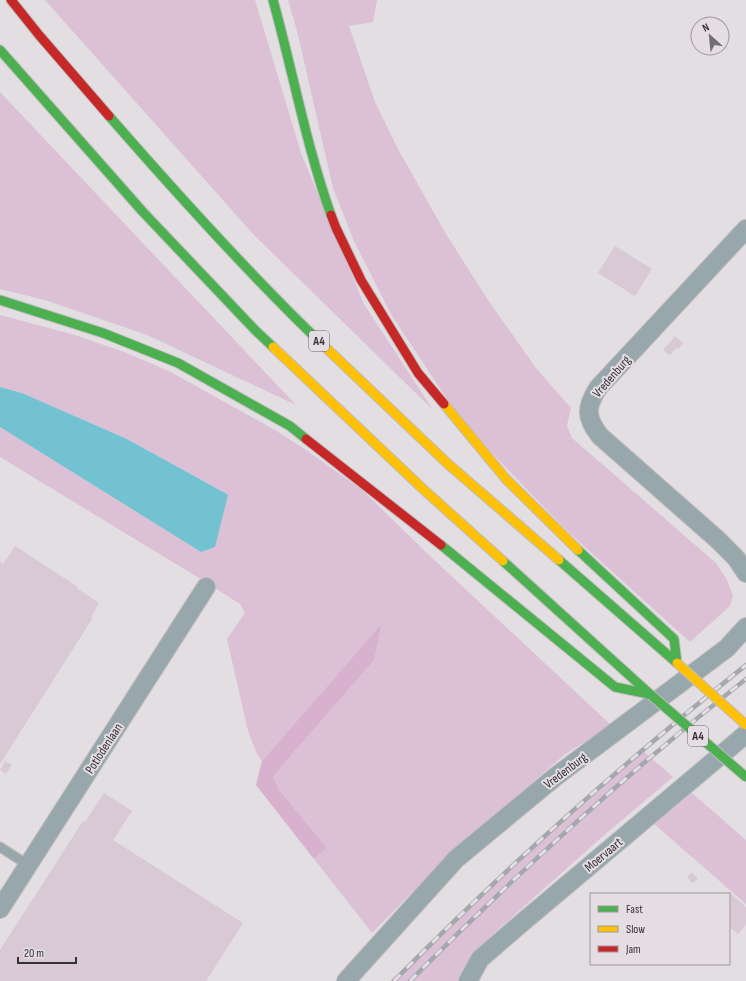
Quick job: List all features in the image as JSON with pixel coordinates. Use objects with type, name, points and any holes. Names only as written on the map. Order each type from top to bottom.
[{"type":"highway","name":"A4","points":[[11,0],[39,35],[165,180],[281,305],[448,464],[746,725]]},
{"type":"highway","points":[[273,0],[288,54],[306,133],[320,183],[336,228],[361,280],[390,328],[418,373],[506,479],[568,541],[674,639],[677,663]]},
{"type":"highway","name":"A4","points":[[0,50],[142,212],[255,330],[429,495],[629,676],[746,777]]},
{"type":"highway","name":"A4","points":[[0,300],[103,333],[178,363],[290,426],[431,536],[615,687],[651,695]]},
{"type":"street","name":"Vredenburg","points":[[746,229],[598,388],[588,408],[589,418],[600,436],[718,540],[736,558],[746,573]]},
{"type":"street","name":"Potlodenlaan","points":[[0,908],[206,587]]},
{"type":"street","name":"Vredenburg","points":[[346,981],[456,859],[555,777],[727,648],[746,627]]},
{"type":"street","name":"Moervaart","points":[[468,981],[480,959],[485,954],[746,734]]},
{"type":"lane","points":[[0,847],[28,865]]},
{"type":"shaded area","points":[[45,0],[255,0],[301,153],[364,304],[433,410],[254,235]]},
{"type":"shaded area","points":[[288,0],[377,0],[373,22],[349,26],[375,102],[398,149],[446,234],[488,300],[536,368],[571,408],[567,425],[572,438],[716,563],[727,580],[733,595],[730,606],[690,642],[564,528],[463,423],[392,316],[354,241],[333,188],[297,31]]},
{"type":"shaded area","points":[[0,92],[296,405],[147,335],[45,300],[0,289]]},
{"type":"shaded area","points":[[0,315],[75,335],[124,352],[169,371],[275,430],[309,452],[362,490],[430,556],[611,725],[564,755],[444,860],[372,933],[314,859],[327,848],[280,791],[273,777],[381,626],[262,761],[256,752],[248,731],[227,639],[245,613],[240,604],[0,457],[0,427],[201,552],[225,493],[127,439],[22,393],[0,387]]},
{"type":"shaded area","points":[[381,625],[374,660],[273,777],[280,791],[327,848],[314,859],[256,785],[262,761]]},
{"type":"shaded area","points":[[642,750],[673,777],[602,837],[492,935],[471,960],[461,981],[390,981],[546,835]]},
{"type":"shaded area","points":[[692,793],[746,840],[746,904],[654,824]]},
{"type":"water","points":[[0,387],[22,393],[127,439],[228,495],[215,547],[201,552],[0,427]]},
{"type":"building","points":[[615,246],[652,269],[635,296],[598,273]]},
{"type":"building","points":[[675,336],[683,343],[670,355],[663,350]]},
{"type":"building","points":[[15,546],[78,587],[78,589],[99,603],[91,617],[92,619],[0,764],[0,562],[3,564]]},
{"type":"building","points":[[5,761],[12,765],[6,774],[0,770]]},
{"type":"building","points":[[104,793],[132,811],[113,840],[243,923],[206,981],[0,981],[0,950],[83,821],[85,822]]},
{"type":"building","points":[[692,872],[698,879],[692,883],[687,877]]},
{"type":"building","points":[[729,892],[746,907],[746,925],[738,934],[730,928],[730,893],[728,893]]},
{"type":"railway","points":[[394,981],[436,939],[566,817],[610,778],[746,665]]},
{"type":"railway","points":[[410,981],[532,863],[616,787],[746,679]]},
{"type":"traffic: fast","points":[[273,0],[314,162],[331,215]]},
{"type":"traffic: fast","points":[[0,50],[143,212],[273,347]]},
{"type":"traffic: fast","points":[[109,116],[213,232],[294,317],[322,344]]},
{"type":"traffic: fast","points":[[0,300],[103,333],[178,363],[290,426],[306,439]]},
{"type":"traffic: fast","points":[[441,545],[615,687],[649,694]]},
{"type":"traffic: fast","points":[[578,550],[674,639],[677,663]]},
{"type":"traffic: fast","points":[[559,560],[677,663]]},
{"type":"traffic: fast","points":[[503,561],[651,695]]},
{"type":"traffic: fast","points":[[651,695],[746,777]]},
{"type":"traffic: slow","points":[[322,344],[448,464],[559,560]]},
{"type":"traffic: slow","points":[[273,347],[423,489],[503,561]]},
{"type":"traffic: slow","points":[[444,404],[506,479],[578,550]]},
{"type":"traffic: slow","points":[[677,663],[746,725]]},
{"type":"traffic: jam","points":[[11,0],[109,116]]},
{"type":"traffic: jam","points":[[331,215],[361,280],[418,373],[444,404]]},
{"type":"traffic: jam","points":[[306,439],[441,545]]}]
